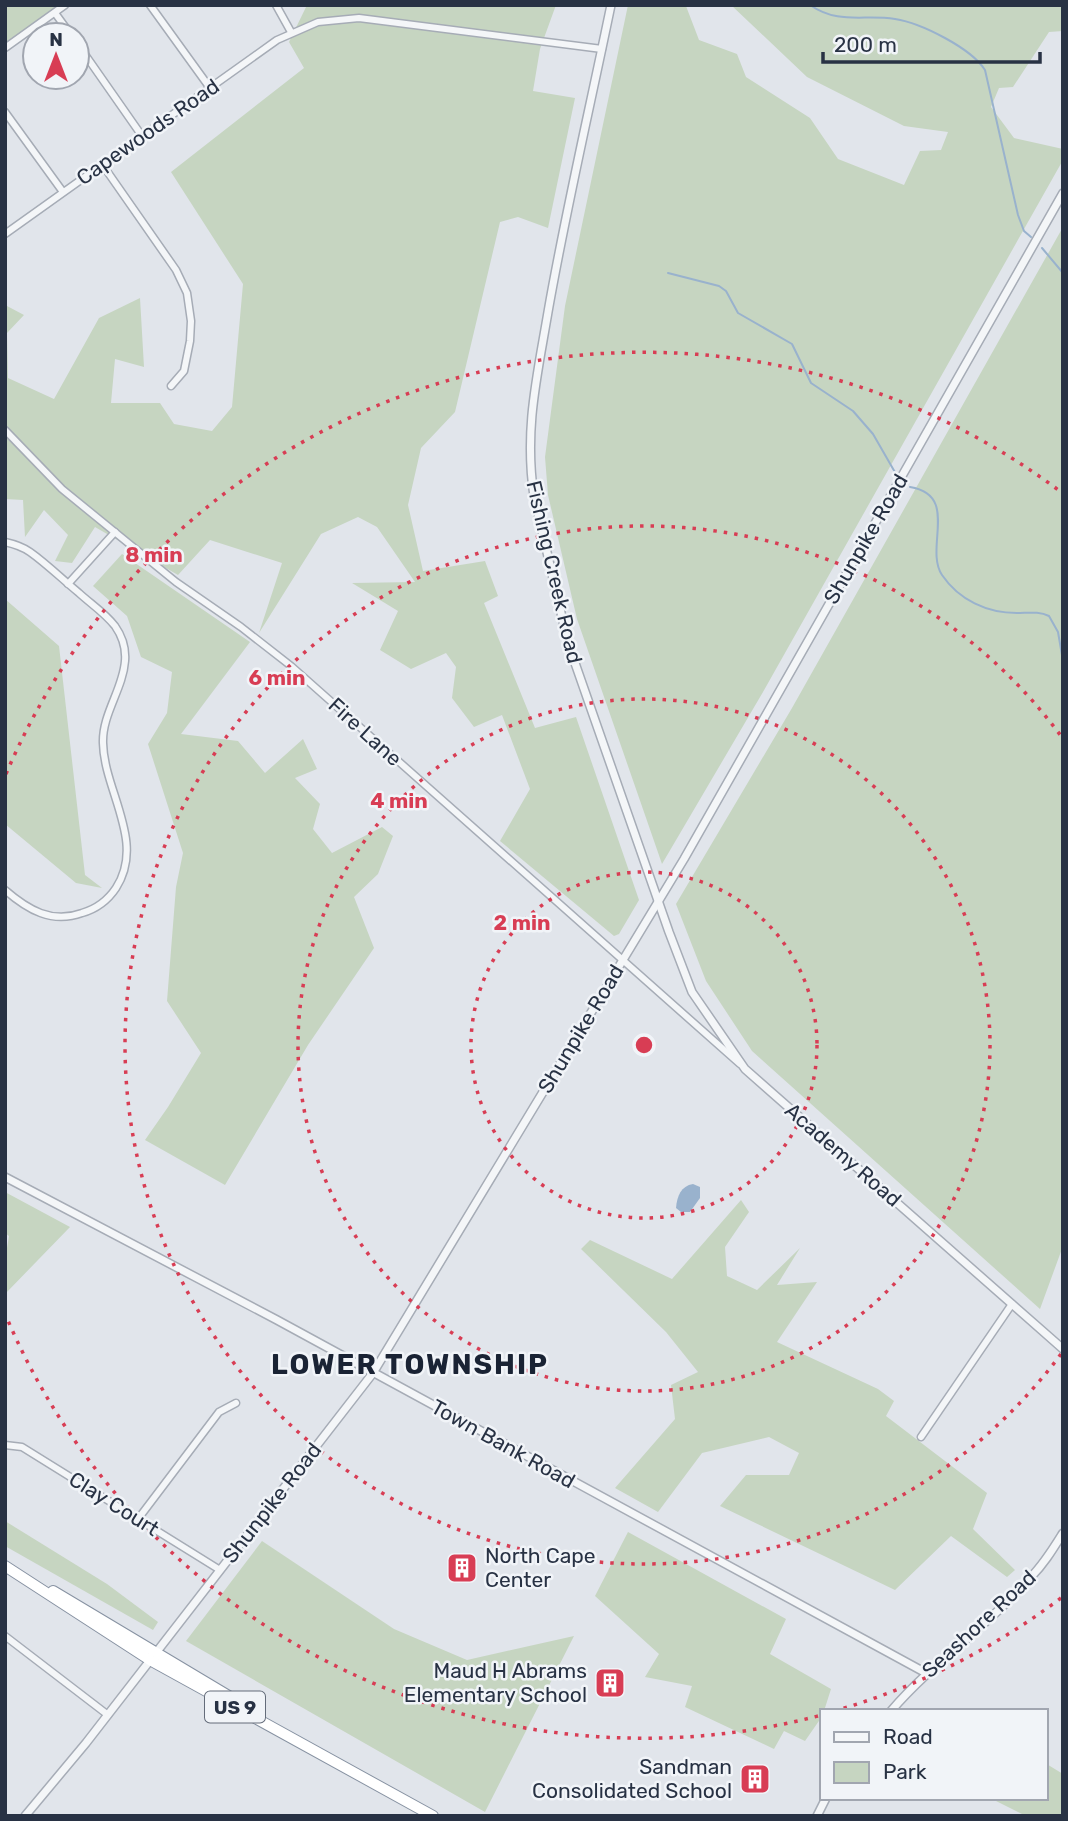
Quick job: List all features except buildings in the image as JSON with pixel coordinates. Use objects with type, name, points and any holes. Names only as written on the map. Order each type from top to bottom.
[{"type":"highway","name":"US 9","points":[[5,1565],[156,1651],[321,1755]]},
{"type":"highway","name":"US 9","points":[[5,1565],[150,1660],[433,1816]]},
{"type":"street","points":[[5,48],[65,5]]},
{"type":"street","points":[[150,5],[210,88]]},
{"type":"street","points":[[276,5],[291,32]]},
{"type":"street","name":"Fishing Creek Road","points":[[611,5],[556,268],[531,410],[529,453],[534,496],[568,643],[658,901],[692,992],[745,1069]]},
{"type":"street","points":[[55,13],[61,21]]},
{"type":"street","name":"Capewoods Road","points":[[5,234],[291,32],[318,22],[359,18],[602,49]]},
{"type":"street","points":[[91,64],[142,136]]},
{"type":"street","points":[[5,112],[63,192]]},
{"type":"street","points":[[102,164],[176,270],[187,293],[191,321],[190,341],[184,371],[171,386]]},
{"type":"street","name":"Shunpike Road","points":[[24,1816],[108,1715],[373,1373],[658,901],[1063,193]]},
{"type":"street","name":"Fire Lane","points":[[5,430],[62,489],[176,582],[291,666],[623,960]]},
{"type":"street","points":[[68,584],[115,532]]},
{"type":"street","points":[[5,542],[30,552],[114,625],[125,651],[123,671],[106,720],[103,743],[127,844],[126,866],[118,885],[94,908],[63,917],[40,914],[20,903],[5,890]]},
{"type":"street","name":"Academy Road","points":[[623,960],[1063,1349]]},
{"type":"street","name":"Town Bank Road","points":[[5,1177],[926,1673]]},
{"type":"street","points":[[921,1437],[1012,1304]]},
{"type":"street","points":[[138,1519],[219,1412],[236,1403]]},
{"type":"street","name":"Clay Court","points":[[5,1445],[22,1447],[220,1570]]},
{"type":"street","name":"Seashore Road","points":[[893,1709],[926,1673],[1019,1591],[1063,1534]]},
{"type":"street","points":[[5,1636],[108,1715]]},
{"type":"street","points":[[817,1816],[825,1800]]},
{"type":"green space","points":[[5,5],[68,5],[46,21],[21,21],[21,39],[5,50]]},
{"type":"green space","points":[[307,5],[556,5],[540,49],[533,91],[575,98],[548,228],[518,217],[500,222],[455,412],[421,448],[408,505],[423,571],[485,561],[498,596],[484,603],[535,728],[576,717],[639,900],[619,934],[614,936],[500,841],[530,789],[502,715],[474,727],[452,698],[456,667],[446,653],[411,669],[380,650],[398,611],[352,583],[415,582],[377,527],[358,517],[321,534],[259,633],[282,563],[210,540],[178,575],[95,527],[72,563],[55,561],[68,535],[44,510],[25,537],[23,500],[5,499],[7,306],[24,315],[7,333],[8,378],[54,399],[99,318],[140,298],[144,367],[115,359],[111,403],[160,403],[174,424],[212,431],[232,407],[243,284],[171,172],[304,68],[289,42]]},
{"type":"green space","points":[[628,5],[686,6],[699,40],[737,54],[746,77],[810,118],[838,159],[904,185],[920,151],[941,150],[948,132],[904,126],[807,77],[731,5],[1063,5],[1063,31],[1049,32],[1013,87],[999,88],[991,107],[1014,138],[1063,149],[1063,160],[763,692],[662,864],[577,619],[548,495],[545,457],[565,306]]},
{"type":"green space","points":[[1063,227],[1063,1246],[1040,1309],[752,1051],[706,981],[676,904],[792,708]]},
{"type":"green space","points":[[122,554],[250,642],[181,734],[238,741],[265,773],[303,739],[317,769],[295,778],[320,804],[313,829],[332,853],[382,827],[393,836],[378,874],[354,897],[374,948],[308,1045],[225,1185],[145,1140],[201,1053],[167,1001],[176,887],[183,853],[148,744],[167,713],[172,672],[141,657],[127,616],[93,586]]},
{"type":"green space","points":[[5,599],[59,646],[85,875],[102,888],[76,883],[5,824]]},
{"type":"green space","points":[[5,1192],[70,1227],[5,1294],[5,1260],[9,1236],[5,1233]]},
{"type":"green space","points":[[741,1200],[749,1212],[725,1247],[727,1276],[757,1290],[800,1248],[777,1285],[817,1282],[777,1342],[878,1389],[894,1401],[886,1416],[987,1493],[973,1529],[1015,1570],[1007,1577],[951,1536],[895,1590],[720,1506],[746,1475],[789,1475],[799,1453],[769,1437],[702,1453],[658,1512],[615,1488],[675,1419],[671,1385],[698,1372],[666,1332],[581,1249],[590,1240],[672,1279]]},
{"type":"green space","points":[[5,1521],[107,1584],[158,1622],[153,1630],[5,1546]]},
{"type":"green space","points":[[628,1532],[786,1619],[770,1654],[831,1689],[825,1709],[820,1709],[820,1719],[805,1741],[784,1731],[774,1749],[685,1707],[692,1686],[645,1677],[659,1654],[595,1596]]},
{"type":"green space","points":[[262,1541],[394,1629],[467,1660],[574,1636],[485,1812],[186,1641]]},
{"type":"green space","points":[[1047,1764],[1063,1774],[1063,1816],[1026,1816],[994,1800],[1047,1800]]},
{"type":"water","points":[[693,1184],[700,1187],[700,1198],[690,1212],[681,1212],[676,1208],[679,1196],[685,1187]]},
{"type":"waterway","points":[[810,5],[841,17],[906,21],[945,38],[978,62],[985,70],[1018,215],[1024,231],[1031,237]]},
{"type":"waterway","points":[[1042,248],[1063,273]]},
{"type":"waterway","points":[[668,273],[719,286],[726,291],[738,313],[792,344],[811,383],[853,411],[873,434],[896,474]]},
{"type":"waterway","points":[[910,487],[925,492],[934,500],[938,524],[938,564],[949,584],[965,598],[985,608],[1049,616],[1058,632],[1063,661]]},
{"type":"place","name":"North Cape Center","points":[[462,1568]]},
{"type":"place","name":"Maud H Abrams Elementary School","points":[[610,1683]]},
{"type":"place","name":"Sandman Consolidated School","points":[[755,1779]]},
{"type":"district","name":"LOWER TOWNSHIP","points":[[410,1364]]}]
